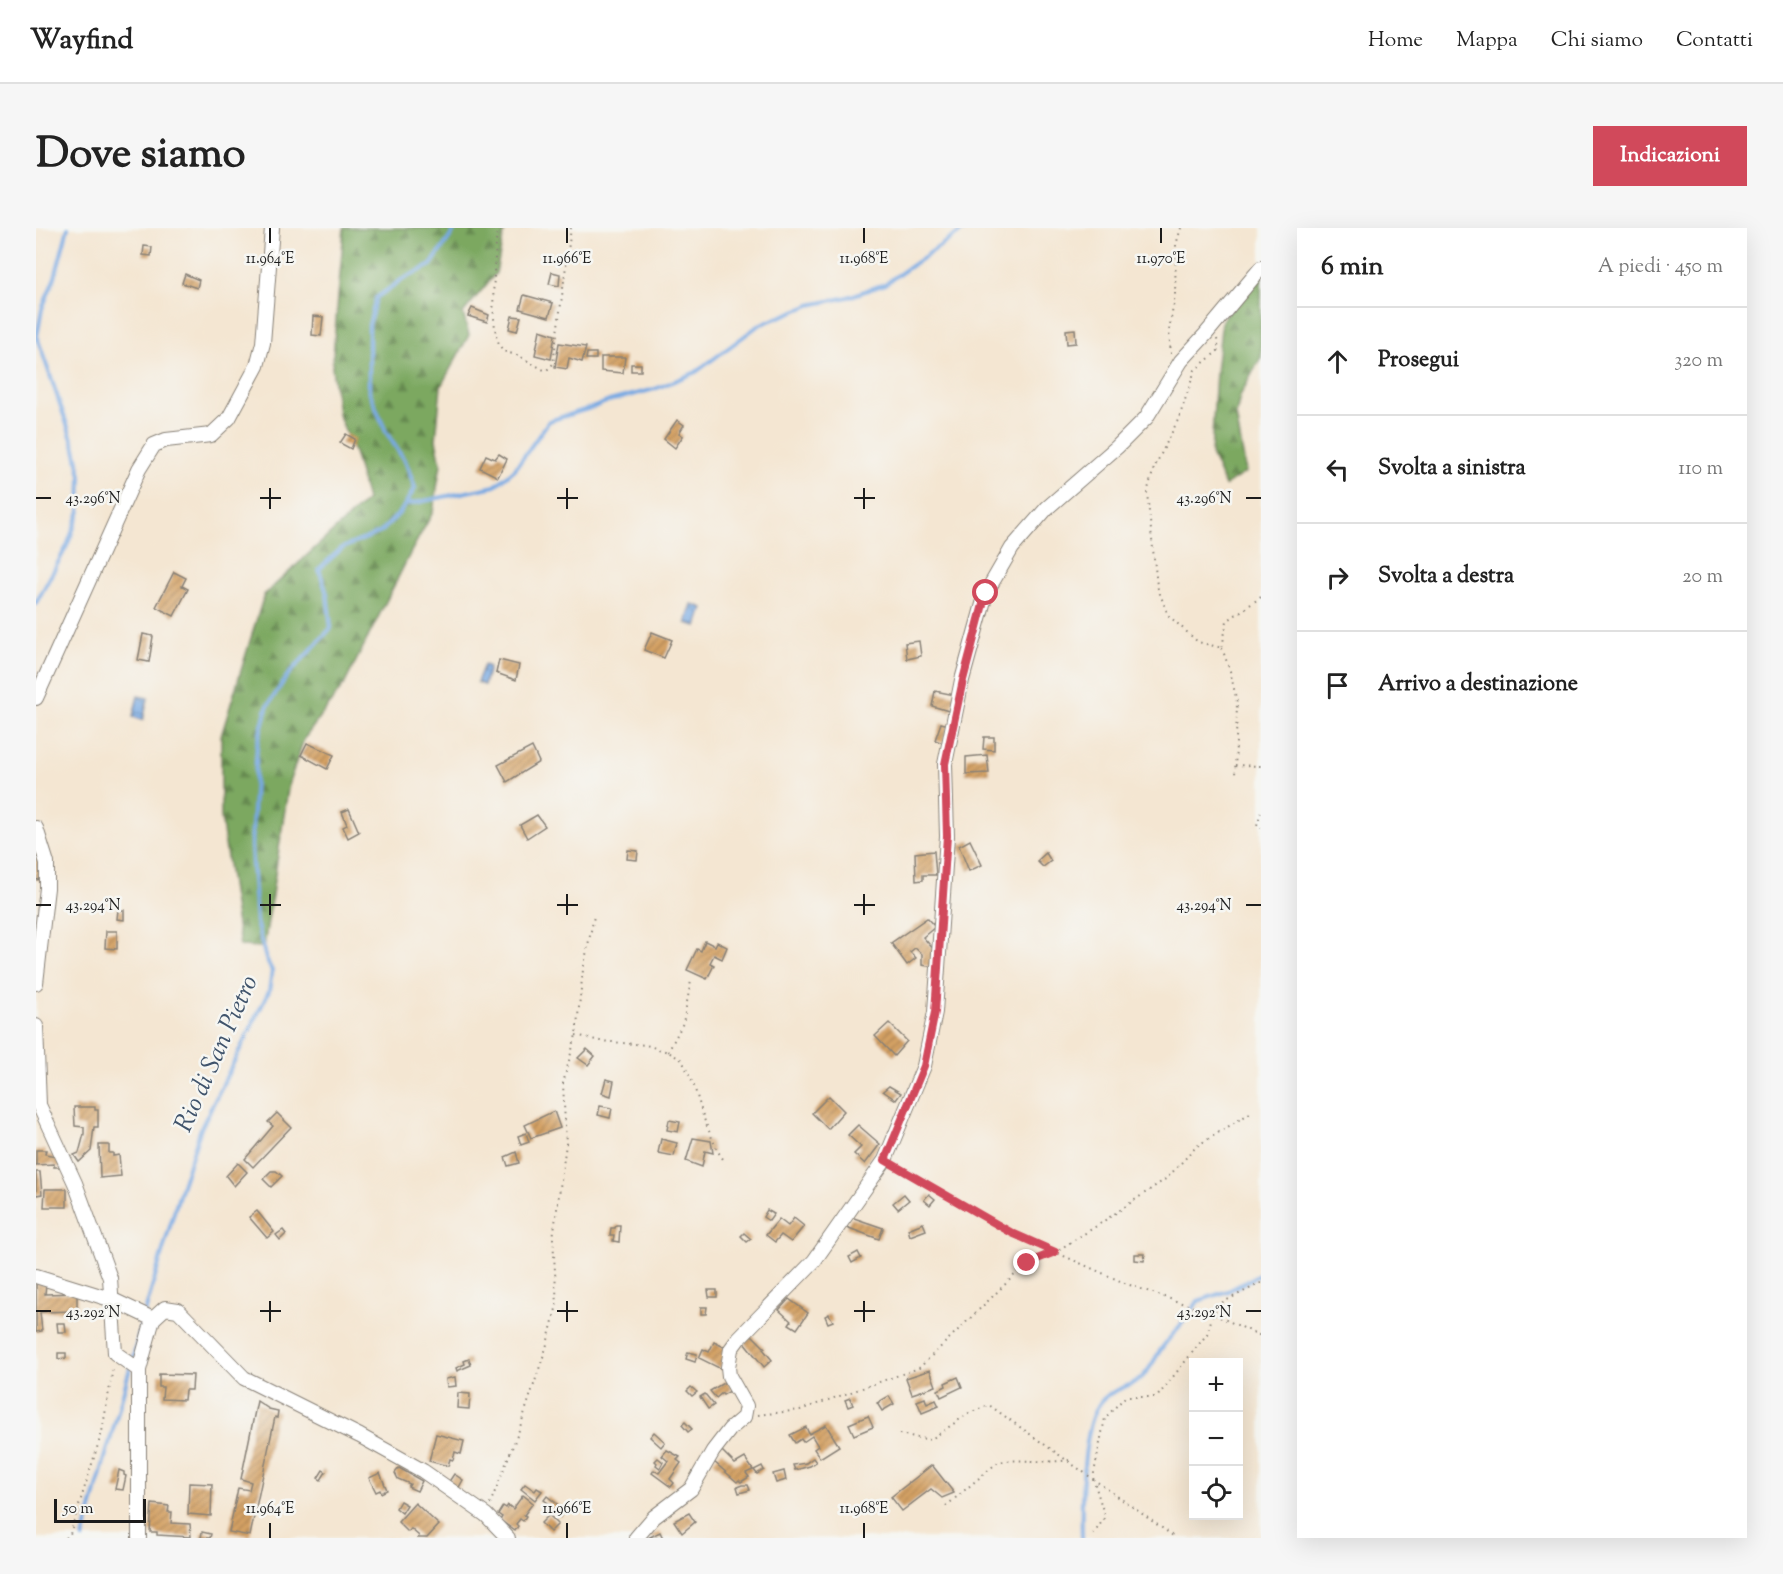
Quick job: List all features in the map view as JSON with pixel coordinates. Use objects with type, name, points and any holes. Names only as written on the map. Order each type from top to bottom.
[{"type":"street","points":[[36,698],[139,469],[154,445],[166,440],[211,435],[229,418],[257,366],[263,343],[272,228]]},
{"type":"street","points":[[636,1538],[654,1516],[691,1489],[713,1451],[730,1429],[744,1417],[746,1406],[729,1376],[731,1349],[814,1261],[885,1160],[924,1066],[935,1012],[947,836],[945,764],[963,680],[986,593],[1012,548],[1047,508],[1117,447],[1146,418],[1181,361],[1261,268]]},
{"type":"street","points":[[36,828],[47,864],[47,888],[36,983]]},
{"type":"street","points":[[36,1026],[39,1105],[75,1182],[110,1278],[115,1353],[139,1370]]},
{"type":"street","points":[[36,1276],[112,1300],[153,1319]]},
{"type":"street","points":[[139,1538],[139,1370],[153,1319],[165,1308],[178,1310],[244,1378],[360,1436],[414,1466],[486,1515],[505,1536]]},
{"type":"path","points":[[497,228],[493,300],[498,341],[504,351],[517,355],[546,371],[554,363],[571,228]]},
{"type":"path","points":[[1175,371],[1171,361],[1169,331],[1175,295],[1176,245],[1181,228]]},
{"type":"path","points":[[1205,335],[1218,340],[1219,350],[1195,370],[1179,418],[1154,468],[1147,493],[1157,586],[1168,615],[1198,642],[1222,648]]},
{"type":"path","points":[[1235,777],[1237,702],[1230,670],[1222,648],[1227,621],[1261,597]]},
{"type":"path","points":[[1235,765],[1261,766]]},
{"type":"path","points":[[1261,812],[1257,825],[1261,828]]},
{"type":"path","points":[[486,1515],[518,1433],[546,1348],[557,1305],[553,1238],[566,1144],[563,1083],[576,1035],[584,970],[594,916]]},
{"type":"path","points":[[668,1052],[683,1023],[691,981]]},
{"type":"path","points":[[576,1035],[600,1041],[646,1045],[668,1052],[682,1060],[694,1086],[708,1129],[725,1162]]},
{"type":"path","points":[[744,1417],[800,1410],[919,1368],[1027,1263],[1055,1252],[1167,1178],[1197,1146],[1250,1113]]},
{"type":"path","points":[[885,1160],[1012,1233],[1127,1284],[1213,1314],[1261,1336]]},
{"type":"path","points":[[1091,1538],[1105,1516],[1093,1478],[1106,1418],[1125,1397],[1157,1397],[1207,1334],[1213,1314],[1221,1303],[1261,1283]]},
{"type":"path","points":[[66,1538],[70,1534],[102,1432],[115,1353]]},
{"type":"path","points":[[899,1434],[930,1440],[969,1413],[989,1405],[1176,1538]]},
{"type":"path","points":[[946,1506],[998,1462],[1008,1460],[1052,1463],[1068,1460]]},
{"type":"green space","points":[[344,228],[505,228],[496,273],[463,313],[469,335],[441,386],[436,440],[441,464],[433,512],[345,683],[304,739],[289,783],[264,947],[240,946],[221,817],[221,736],[264,595],[367,500],[354,452],[338,414],[332,367]]},
{"type":"green space","points":[[1261,273],[1261,357],[1240,396],[1236,415],[1246,472],[1225,486],[1211,454],[1222,320]]},
{"type":"water","points":[[692,604],[703,608],[697,626],[686,623]]},
{"type":"water","points":[[484,665],[489,667],[484,685],[477,682]]},
{"type":"water","points":[[138,696],[148,698],[143,720],[133,717]]},
{"type":"building","points":[[144,246],[152,247],[151,256],[143,255]]},
{"type":"building","points":[[552,272],[560,274],[559,286],[549,284]]},
{"type":"building","points":[[185,274],[199,280],[197,288],[182,283]]},
{"type":"building","points":[[524,295],[553,303],[549,317],[520,309]]},
{"type":"building","points":[[472,308],[489,315],[487,322],[468,316]]},
{"type":"building","points":[[313,316],[323,317],[321,336],[312,335]]},
{"type":"building","points":[[512,316],[521,317],[517,331],[509,329]]},
{"type":"building","points":[[1075,329],[1076,343],[1067,344],[1066,330]]},
{"type":"building","points":[[540,330],[555,335],[551,359],[535,355]]},
{"type":"building","points":[[559,343],[586,347],[582,362],[569,358],[567,369],[555,367]]},
{"type":"building","points":[[587,353],[596,353],[596,359],[586,359]]},
{"type":"building","points":[[601,357],[625,357],[623,373],[601,371]]},
{"type":"building","points":[[631,364],[641,364],[641,371],[631,371]]},
{"type":"building","points":[[677,420],[684,425],[679,433],[683,436],[675,448],[664,439]]},
{"type":"building","points":[[346,434],[355,439],[351,449],[340,443]]},
{"type":"building","points":[[499,454],[507,459],[498,477],[480,468],[486,455],[495,459]]},
{"type":"building","points":[[174,572],[186,578],[182,586],[188,589],[174,616],[156,607]]},
{"type":"building","points":[[652,632],[672,640],[664,658],[644,650]]},
{"type":"building","points":[[143,634],[153,636],[149,662],[138,660]]},
{"type":"building","points":[[919,641],[921,656],[907,659],[905,643]]},
{"type":"building","points":[[499,660],[519,665],[516,680],[496,673]]},
{"type":"building","points":[[935,691],[955,695],[952,712],[932,706]]},
{"type":"building","points":[[941,723],[949,725],[943,743],[935,740]]},
{"type":"building","points":[[984,737],[994,737],[994,750],[983,749]]},
{"type":"building","points":[[307,743],[334,755],[327,769],[301,755]]},
{"type":"building","points":[[532,747],[539,762],[507,782],[498,765]]},
{"type":"building","points":[[987,755],[989,773],[966,774],[966,757]]},
{"type":"building","points":[[349,809],[359,832],[348,838],[343,827],[347,825],[342,812]]},
{"type":"building","points":[[537,815],[545,826],[527,838],[520,825]]},
{"type":"building","points":[[970,840],[982,865],[969,871],[959,846]]},
{"type":"building","points":[[36,842],[42,879],[36,880]]},
{"type":"building","points":[[628,850],[638,851],[637,860],[627,859]]},
{"type":"building","points":[[934,851],[936,875],[923,875],[923,880],[916,881],[915,853]]},
{"type":"building","points":[[1046,853],[1051,861],[1043,867],[1037,861]]},
{"type":"building","points":[[118,910],[124,910],[124,920],[117,919]]},
{"type":"building","points":[[927,918],[935,927],[923,937],[935,951],[935,967],[922,965],[922,954],[915,948],[910,952],[916,958],[907,965],[891,943]]},
{"type":"building","points":[[106,931],[117,931],[117,949],[105,948]]},
{"type":"building","points":[[705,941],[715,946],[717,942],[727,947],[722,959],[714,955],[710,963],[714,965],[707,979],[687,970],[697,949],[701,951]]},
{"type":"building","points":[[889,1023],[907,1041],[894,1056],[875,1036]]},
{"type":"building","points":[[587,1049],[595,1056],[588,1065],[578,1058]]},
{"type":"building","points":[[606,1079],[614,1081],[611,1096],[602,1093]]},
{"type":"building","points":[[889,1086],[901,1093],[896,1100],[883,1091]]},
{"type":"building","points":[[829,1096],[844,1111],[828,1129],[812,1113]]},
{"type":"building","points":[[600,1106],[612,1108],[610,1118],[598,1115]]},
{"type":"building","points":[[74,1107],[95,1107],[95,1110],[98,1110],[98,1127],[94,1127],[91,1151],[79,1162],[74,1155],[79,1153],[84,1127],[75,1126]]},
{"type":"building","points":[[554,1111],[560,1128],[531,1138],[525,1125]]},
{"type":"building","points":[[277,1113],[291,1127],[253,1167],[245,1159],[273,1126],[268,1122]]},
{"type":"building","points":[[669,1120],[680,1122],[678,1132],[667,1130]]},
{"type":"building","points":[[858,1125],[880,1144],[865,1164],[854,1154],[861,1147],[848,1135]]},
{"type":"building","points":[[526,1133],[529,1142],[521,1145],[518,1136]]},
{"type":"building","points":[[693,1138],[711,1141],[713,1153],[705,1151],[702,1167],[686,1161]]},
{"type":"building","points":[[661,1139],[677,1143],[674,1156],[658,1153]]},
{"type":"building","points":[[99,1145],[109,1145],[109,1153],[113,1153],[113,1156],[119,1155],[121,1176],[100,1178]]},
{"type":"building","points":[[36,1150],[46,1150],[45,1154],[61,1157],[64,1167],[54,1167],[54,1164],[36,1165]]},
{"type":"building","points":[[516,1152],[519,1163],[508,1166],[505,1157]]},
{"type":"building","points":[[238,1163],[247,1172],[234,1186],[226,1176]]},
{"type":"building","points":[[271,1171],[276,1171],[282,1176],[271,1187],[263,1179]]},
{"type":"building","points":[[36,1172],[40,1172],[42,1194],[36,1195]]},
{"type":"building","points":[[45,1189],[67,1189],[67,1207],[44,1207]]},
{"type":"building","points":[[904,1194],[909,1200],[898,1209],[893,1203]]},
{"type":"building","points":[[929,1194],[935,1199],[930,1205],[924,1200]]},
{"type":"building","points":[[767,1210],[774,1214],[769,1221],[763,1217]]},
{"type":"building","points":[[257,1211],[274,1232],[267,1238],[249,1217]]},
{"type":"building","points":[[851,1217],[883,1228],[879,1239],[846,1227]]},
{"type":"building","points":[[794,1218],[804,1226],[791,1242],[781,1235],[775,1242],[766,1235],[779,1219],[788,1226]]},
{"type":"building","points":[[923,1223],[926,1230],[910,1236],[908,1229]]},
{"type":"building","points":[[616,1225],[620,1225],[619,1242],[613,1241],[614,1235],[610,1235],[611,1228],[615,1228]]},
{"type":"building","points":[[283,1230],[286,1234],[280,1240],[276,1235]]},
{"type":"building","points":[[744,1233],[751,1239],[747,1242],[741,1236]]},
{"type":"building","points":[[858,1252],[861,1258],[852,1263],[849,1257]]},
{"type":"building","points":[[1135,1254],[1145,1254],[1144,1261],[1135,1260]]},
{"type":"building","points":[[36,1283],[46,1284],[45,1294],[77,1293],[77,1311],[40,1312],[42,1331],[36,1332]]},
{"type":"building","points":[[708,1290],[717,1290],[717,1297],[709,1297]]},
{"type":"building","points":[[789,1299],[808,1313],[797,1329],[789,1324],[791,1321],[779,1310]]},
{"type":"building","points":[[701,1307],[707,1307],[706,1314],[701,1314]]},
{"type":"building","points":[[829,1314],[833,1321],[828,1323],[825,1316]]},
{"type":"building","points":[[57,1323],[65,1323],[66,1332],[58,1332]]},
{"type":"building","points":[[752,1335],[765,1348],[763,1349],[772,1360],[764,1367],[744,1342]]},
{"type":"building","points":[[714,1342],[726,1348],[721,1369],[699,1358],[703,1349],[709,1352]]},
{"type":"building","points":[[688,1352],[697,1354],[695,1362],[686,1359]]},
{"type":"building","points":[[58,1353],[66,1353],[66,1358],[58,1359]]},
{"type":"building","points":[[469,1359],[471,1365],[457,1371],[456,1368],[465,1364],[464,1361]]},
{"type":"building","points":[[930,1370],[936,1386],[912,1394],[906,1378]]},
{"type":"building","points":[[159,1374],[193,1375],[192,1390],[185,1390],[184,1400],[162,1399],[163,1387],[159,1387]]},
{"type":"building","points":[[455,1377],[456,1386],[447,1387],[446,1379]]},
{"type":"building","points":[[958,1377],[962,1387],[941,1397],[938,1390],[946,1386],[945,1383]]},
{"type":"building","points":[[728,1380],[732,1390],[716,1398],[710,1391]]},
{"type":"building","points":[[691,1387],[697,1392],[692,1396],[687,1391]]},
{"type":"building","points":[[458,1393],[470,1394],[469,1409],[457,1408]]},
{"type":"building","points":[[705,1394],[714,1405],[708,1409],[700,1397]]},
{"type":"building","points":[[889,1396],[894,1404],[882,1411],[877,1403]]},
{"type":"building","points":[[850,1398],[853,1405],[848,1407],[845,1400]]},
{"type":"building","points":[[925,1398],[927,1404],[936,1400],[939,1406],[922,1413],[917,1401]]},
{"type":"building","points":[[257,1401],[269,1409],[278,1411],[250,1536],[229,1532],[238,1488],[249,1490],[251,1482],[241,1479]]},
{"type":"building","points":[[868,1416],[873,1427],[854,1435],[849,1424]]},
{"type":"building","points":[[685,1422],[692,1429],[688,1432],[682,1425]]},
{"type":"building","points":[[826,1425],[839,1446],[820,1458],[814,1449],[818,1446],[812,1436],[803,1442],[801,1439],[795,1443],[790,1435],[806,1427],[809,1434]]},
{"type":"building","points":[[654,1432],[665,1442],[661,1447],[650,1437]]},
{"type":"building","points":[[436,1434],[464,1441],[461,1454],[455,1452],[448,1466],[429,1461]]},
{"type":"building","points":[[667,1450],[680,1457],[677,1460],[681,1463],[670,1479],[674,1483],[671,1487],[652,1473],[654,1470],[659,1473],[668,1461],[662,1456]]},
{"type":"building","points":[[722,1451],[735,1464],[745,1458],[753,1470],[746,1473],[749,1477],[737,1482],[713,1461]]},
{"type":"building","points":[[658,1458],[663,1462],[660,1468],[655,1461]]},
{"type":"building","points":[[813,1458],[816,1462],[795,1470],[793,1465],[806,1463]]},
{"type":"building","points":[[932,1465],[954,1493],[942,1498],[931,1489],[902,1511],[891,1497]]},
{"type":"building","points":[[762,1466],[764,1470],[757,1474],[754,1470]]},
{"type":"building","points":[[399,1468],[422,1481],[417,1491],[408,1487],[410,1484],[398,1479],[395,1473]]},
{"type":"building","points":[[119,1470],[126,1476],[123,1490],[115,1489]]},
{"type":"building","points":[[323,1470],[326,1472],[321,1480],[318,1478]]},
{"type":"building","points":[[784,1471],[786,1480],[776,1483],[773,1474]]},
{"type":"building","points":[[380,1473],[387,1490],[381,1493],[380,1490],[376,1492],[369,1478]]},
{"type":"building","points":[[454,1474],[463,1480],[458,1489],[448,1483]]},
{"type":"building","points":[[189,1483],[212,1484],[211,1516],[188,1514]]},
{"type":"building","points":[[525,1484],[535,1491],[537,1488],[542,1491],[535,1500],[521,1489]]},
{"type":"building","points":[[748,1485],[750,1490],[739,1493],[737,1487]]},
{"type":"building","points":[[523,1495],[533,1503],[524,1515],[526,1516],[523,1521],[520,1519],[516,1524],[518,1526],[515,1531],[500,1520],[502,1517],[498,1514],[503,1506],[506,1508],[508,1505],[513,1509]]},
{"type":"building","points":[[547,1496],[562,1508],[559,1511],[562,1514],[560,1517],[549,1508],[551,1505],[544,1500]]},
{"type":"building","points":[[400,1501],[407,1505],[402,1513],[396,1508]]},
{"type":"building","points":[[415,1503],[439,1525],[427,1538],[418,1538],[419,1536],[411,1529],[408,1532],[398,1522]]},
{"type":"building","points":[[152,1504],[169,1506],[168,1512],[172,1512],[171,1523],[190,1524],[191,1537],[157,1535],[157,1532],[150,1532]]},
{"type":"building","points":[[689,1513],[695,1522],[682,1533],[674,1521]]},
{"type":"building","points":[[549,1515],[558,1524],[550,1532],[541,1523]]},
{"type":"building","points":[[202,1532],[211,1534],[210,1538],[201,1538]]},
{"type":"building","points":[[660,1532],[663,1538],[648,1538]]},
{"type":"waterway","points":[[36,603],[67,546],[80,511],[81,476],[75,448],[37,337],[42,309],[55,277],[68,228]]},
{"type":"waterway","name":"Rio di San Pietro","points":[[145,1312],[201,1128],[269,991],[272,971],[266,959],[256,922],[251,846],[257,745],[267,707],[287,676],[331,628],[327,594],[319,569],[342,548],[381,532],[401,511],[415,488],[406,463],[386,432],[369,391],[369,325],[376,298],[401,280],[431,265],[456,228]]},
{"type":"waterway","points":[[405,505],[495,486],[515,469],[549,421],[609,401],[655,389],[696,372],[759,325],[810,305],[848,297],[885,284],[966,228]]},
{"type":"waterway","points":[[1082,1538],[1085,1455],[1091,1422],[1100,1403],[1110,1394],[1144,1376],[1164,1345],[1198,1301],[1228,1291],[1261,1274]]},
{"type":"waterway","name":"Rio di San Pietro","points":[[132,1361],[143,1319]]},
{"type":"waterway","name":"Rio di San Pietro","points":[[83,1538],[130,1368]]},
{"type":"route","points":[[986,593],[963,680],[945,764],[947,836],[935,1012],[924,1066],[885,1160],[1012,1233],[1055,1252],[1027,1263]]}]
